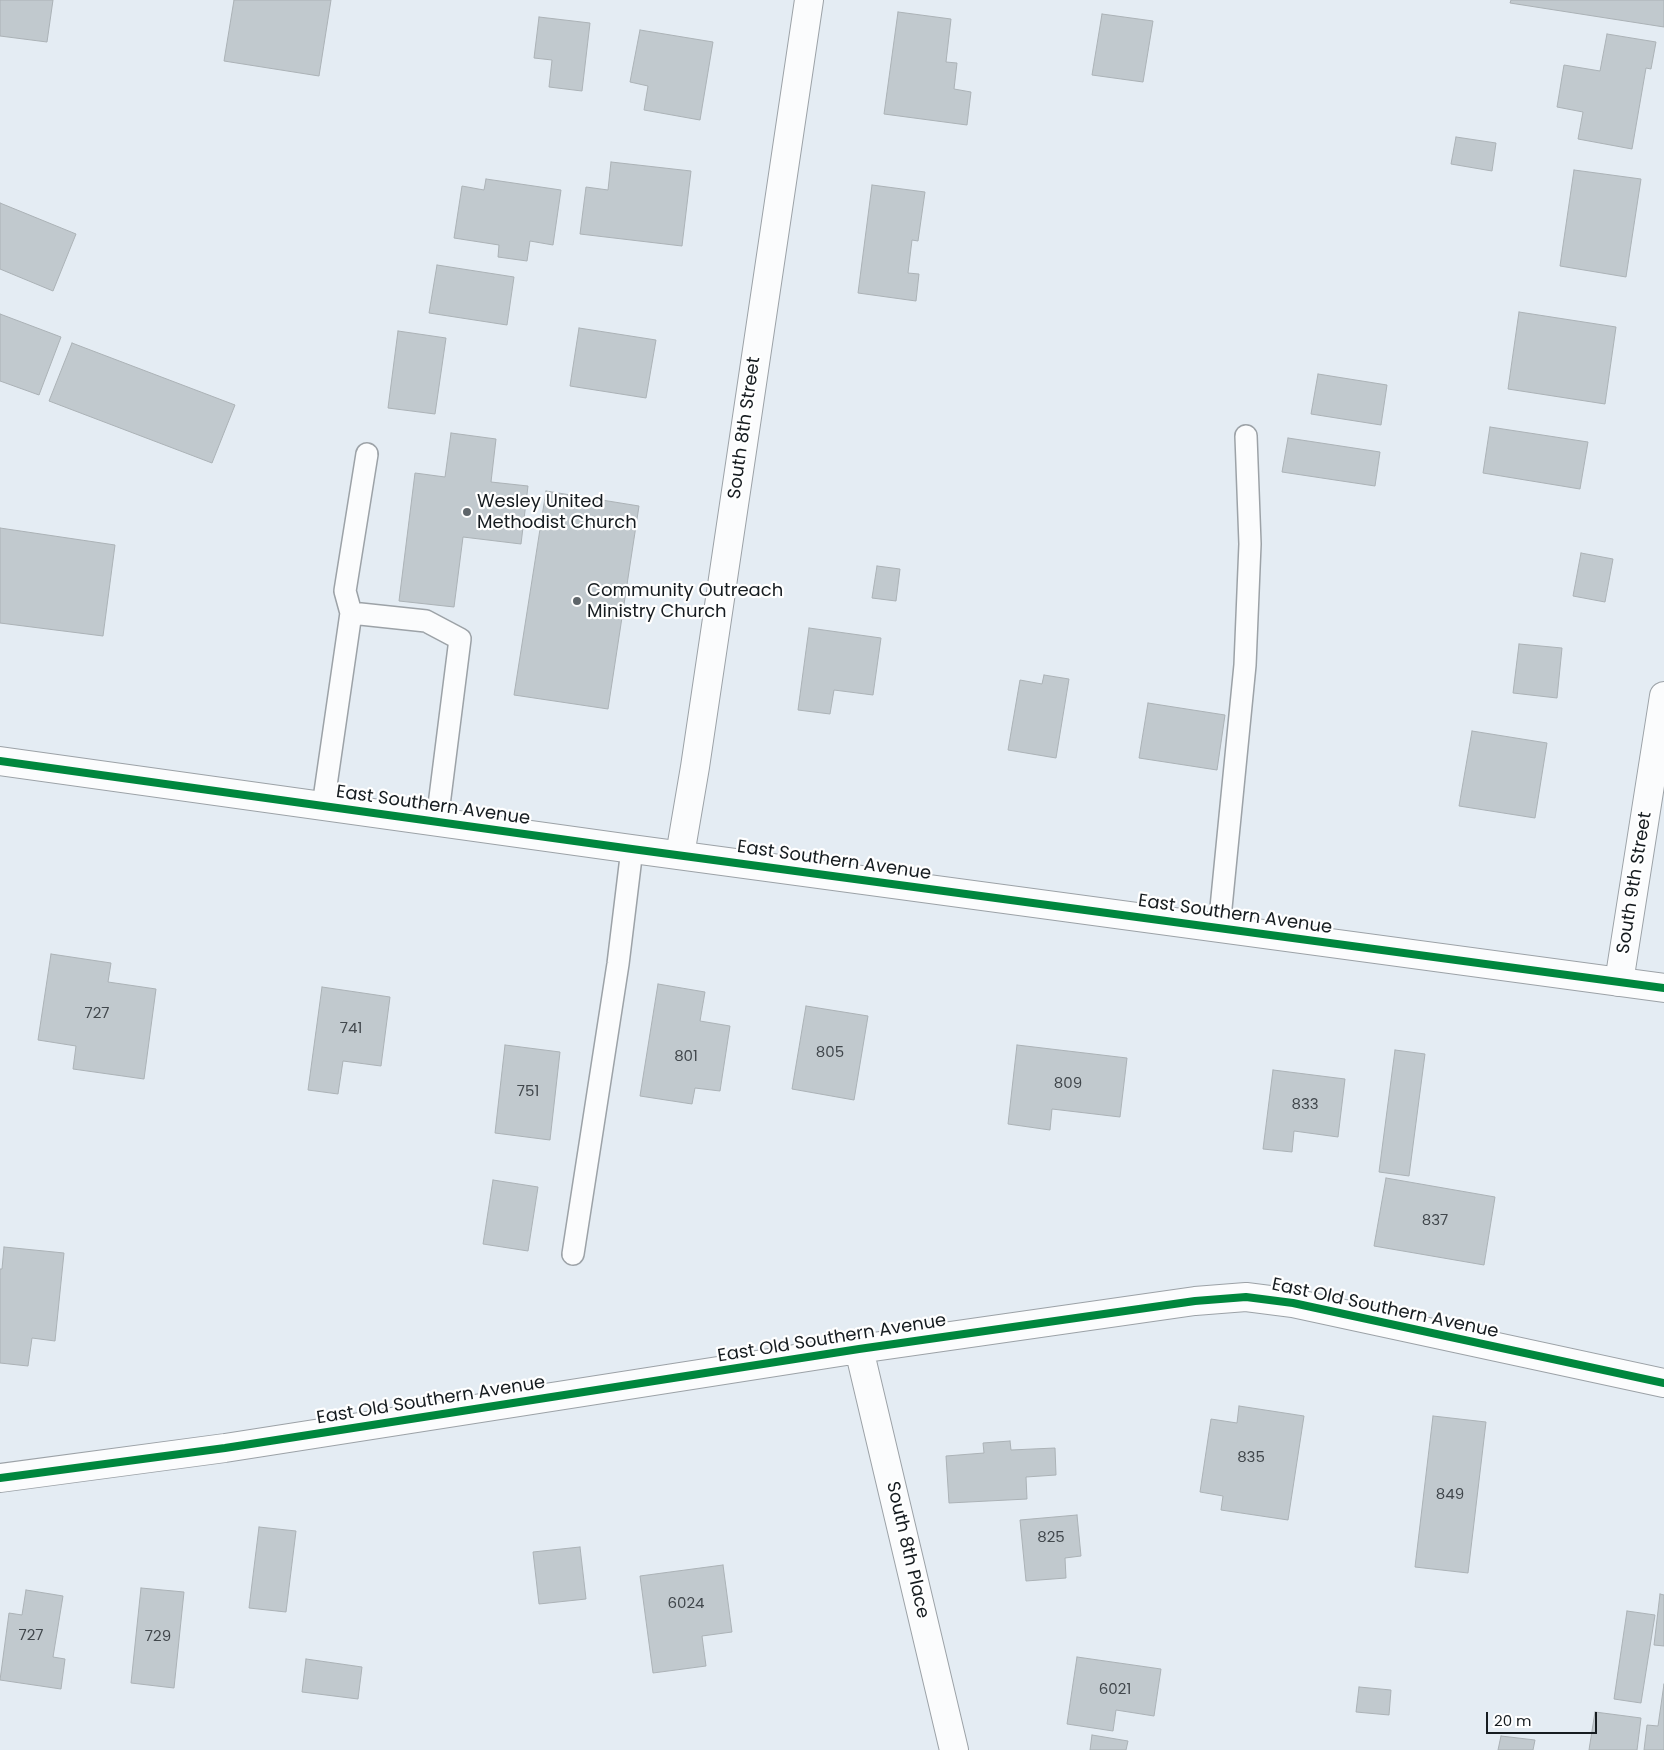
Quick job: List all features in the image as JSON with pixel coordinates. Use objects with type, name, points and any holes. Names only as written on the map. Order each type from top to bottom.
[{"type":"street","name":"South 8th Street","points":[[680,855],[695,768],[809,0]]},
{"type":"street","name":"South 9th Street","points":[[1620,982],[1664,696]]},
{"type":"street","name":"East Southern Avenue","points":[[0,761],[632,849],[1664,988]]},
{"type":"street","name":"East Old Southern Avenue","points":[[0,1478],[225,1448],[859,1349],[1195,1301],[1246,1297],[1294,1303],[1664,1383]]},
{"type":"street","name":"South 8th Place","points":[[859,1349],[954,1750]]},
{"type":"lane","points":[[1219,928],[1245,666],[1250,544],[1246,436]]},
{"type":"lane","points":[[323,806],[351,613],[345,591],[367,454]]},
{"type":"lane","points":[[351,613],[426,621],[460,638],[437,821]]},
{"type":"lane","points":[[573,1254],[618,964],[632,849]]},
{"type":"building","points":[[0,0],[53,0],[47,42],[0,36]]},
{"type":"building","points":[[234,0],[331,0],[319,76],[224,61]]},
{"type":"building","points":[[1511,0],[1664,0],[1664,27],[1510,3]]},
{"type":"building","points":[[898,12],[951,19],[946,62],[957,63],[954,89],[971,92],[967,125],[884,114]]},
{"type":"building","points":[[1102,14],[1153,21],[1143,82],[1092,75]]},
{"type":"building","points":[[539,17],[590,23],[582,91],[549,87],[552,60],[534,58]]},
{"type":"building","points":[[640,30],[713,42],[700,120],[644,110],[648,86],[630,82]]},
{"type":"building","points":[[1607,34],[1656,42],[1651,69],[1646,68],[1632,149],[1578,139],[1583,112],[1557,107],[1564,65],[1600,71]]},
{"type":"building","points":[[1456,137],[1496,143],[1492,171],[1451,164]]},
{"type":"building","points":[[611,162],[691,171],[682,246],[580,234],[586,187],[608,190]]},
{"type":"building","points":[[1574,170],[1641,179],[1626,277],[1560,266]]},
{"type":"building","points":[[486,179],[561,190],[553,245],[530,241],[527,261],[498,257],[499,245],[454,238],[462,186],[484,190]]},
{"type":"building","points":[[872,185],[925,192],[918,241],[912,240],[908,273],[919,274],[916,301],[858,293]]},
{"type":"building","points":[[0,203],[76,234],[53,291],[0,269]]},
{"type":"building","points":[[437,265],[514,277],[507,325],[429,313]]},
{"type":"building","points":[[1519,312],[1616,327],[1605,404],[1508,389]]},
{"type":"building","points":[[0,314],[61,337],[39,395],[0,381]]},
{"type":"building","points":[[579,328],[656,340],[646,398],[570,386]]},
{"type":"building","points":[[398,331],[446,338],[435,414],[388,408]]},
{"type":"building","points":[[72,343],[235,405],[212,463],[49,401]]},
{"type":"building","points":[[1318,374],[1387,385],[1381,425],[1311,414]]},
{"type":"building","points":[[1490,427],[1588,442],[1580,489],[1483,473]]},
{"type":"building","name":"Wesley United Methodist Church","points":[[451,433],[496,439],[491,482],[528,486],[521,544],[463,537],[454,607],[399,601],[415,473],[445,477]]},
{"type":"building","points":[[1288,438],[1380,452],[1375,486],[1282,472]]},
{"type":"building","name":"Community Outreach Ministry Church","points":[[546,491],[639,506],[608,709],[514,695]]},
{"type":"building","points":[[0,528],[115,545],[103,636],[0,623]]},
{"type":"building","points":[[1581,553],[1613,559],[1605,602],[1573,596]]},
{"type":"building","points":[[877,566],[900,569],[896,601],[872,598]]},
{"type":"building","points":[[809,628],[881,638],[873,695],[834,690],[830,714],[798,710]]},
{"type":"building","points":[[1519,644],[1562,648],[1557,698],[1513,693]]},
{"type":"building","points":[[1044,675],[1069,679],[1056,758],[1008,750],[1020,680],[1042,684]]},
{"type":"building","points":[[1148,703],[1225,715],[1217,770],[1139,758]]},
{"type":"building","points":[[1472,731],[1547,743],[1535,818],[1459,806]]},
{"type":"building","points":[[51,954],[111,963],[108,982],[156,989],[144,1079],[73,1069],[76,1046],[38,1040]]},
{"type":"building","points":[[658,984],[705,992],[700,1021],[730,1026],[720,1091],[695,1088],[692,1104],[640,1096]]},
{"type":"building","points":[[322,987],[390,997],[381,1066],[343,1061],[338,1094],[308,1090]]},
{"type":"building","points":[[806,1006],[868,1016],[854,1100],[792,1089]]},
{"type":"building","points":[[505,1045],[560,1052],[550,1140],[495,1133]]},
{"type":"building","points":[[1017,1045],[1127,1058],[1120,1117],[1052,1109],[1050,1130],[1008,1124]]},
{"type":"building","points":[[1395,1050],[1425,1054],[1409,1176],[1379,1172]]},
{"type":"building","points":[[1273,1070],[1345,1079],[1338,1137],[1294,1131],[1292,1152],[1263,1149]]},
{"type":"building","points":[[1386,1178],[1495,1197],[1484,1265],[1374,1246]]},
{"type":"building","points":[[493,1180],[538,1187],[528,1251],[483,1244]]},
{"type":"building","points":[[4,1247],[64,1253],[55,1341],[32,1338],[28,1366],[0,1363],[0,1269],[2,1269]]},
{"type":"building","points":[[1239,1406],[1304,1416],[1288,1520],[1221,1510],[1223,1496],[1200,1492],[1211,1419],[1237,1423]]},
{"type":"building","points":[[1433,1416],[1486,1422],[1468,1573],[1415,1567]]},
{"type":"building","points":[[1010,1441],[1011,1450],[1055,1448],[1056,1475],[1026,1477],[1027,1499],[949,1503],[946,1456],[984,1453],[983,1443]]},
{"type":"building","points":[[1077,1515],[1081,1556],[1065,1558],[1066,1578],[1026,1581],[1020,1520]]},
{"type":"building","points":[[259,1527],[296,1531],[286,1612],[249,1608]]},
{"type":"building","points":[[580,1547],[586,1599],[539,1604],[533,1552]]},
{"type":"building","points":[[723,1565],[732,1632],[702,1636],[706,1666],[653,1673],[640,1576]]},
{"type":"building","points":[[141,1588],[184,1592],[174,1688],[131,1683]]},
{"type":"building","points":[[26,1590],[63,1596],[53,1657],[65,1659],[61,1689],[0,1680],[9,1613],[22,1615]]},
{"type":"building","points":[[1660,1594],[1664,1595],[1664,1646],[1654,1645]]},
{"type":"building","points":[[1627,1611],[1655,1615],[1641,1703],[1614,1699]]},
{"type":"building","points":[[1077,1657],[1161,1669],[1154,1716],[1116,1710],[1113,1731],[1067,1724]]},
{"type":"building","points":[[306,1659],[362,1667],[358,1699],[302,1692]]},
{"type":"building","points":[[1664,1684],[1664,1750],[1644,1750],[1647,1725],[1658,1726]]},
{"type":"building","points":[[1359,1687],[1391,1690],[1389,1715],[1356,1712]]},
{"type":"building","points":[[1595,1712],[1641,1718],[1637,1750],[1589,1750]]},
{"type":"building","points":[[1092,1735],[1128,1741],[1126,1750],[1090,1750]]},
{"type":"building","points":[[1501,1736],[1535,1740],[1533,1750],[1498,1750]]},
{"type":"cycle path","points":[[0,761],[632,849],[1664,988]]},
{"type":"cycle path","points":[[0,1478],[225,1448],[859,1349],[1195,1301],[1246,1297],[1293,1303],[1664,1383]]},
{"type":"place","name":"Wesley United Methodist Church","points":[[467,512]]},
{"type":"place","name":"Community Outreach Ministry Church","points":[[577,601]]}]
